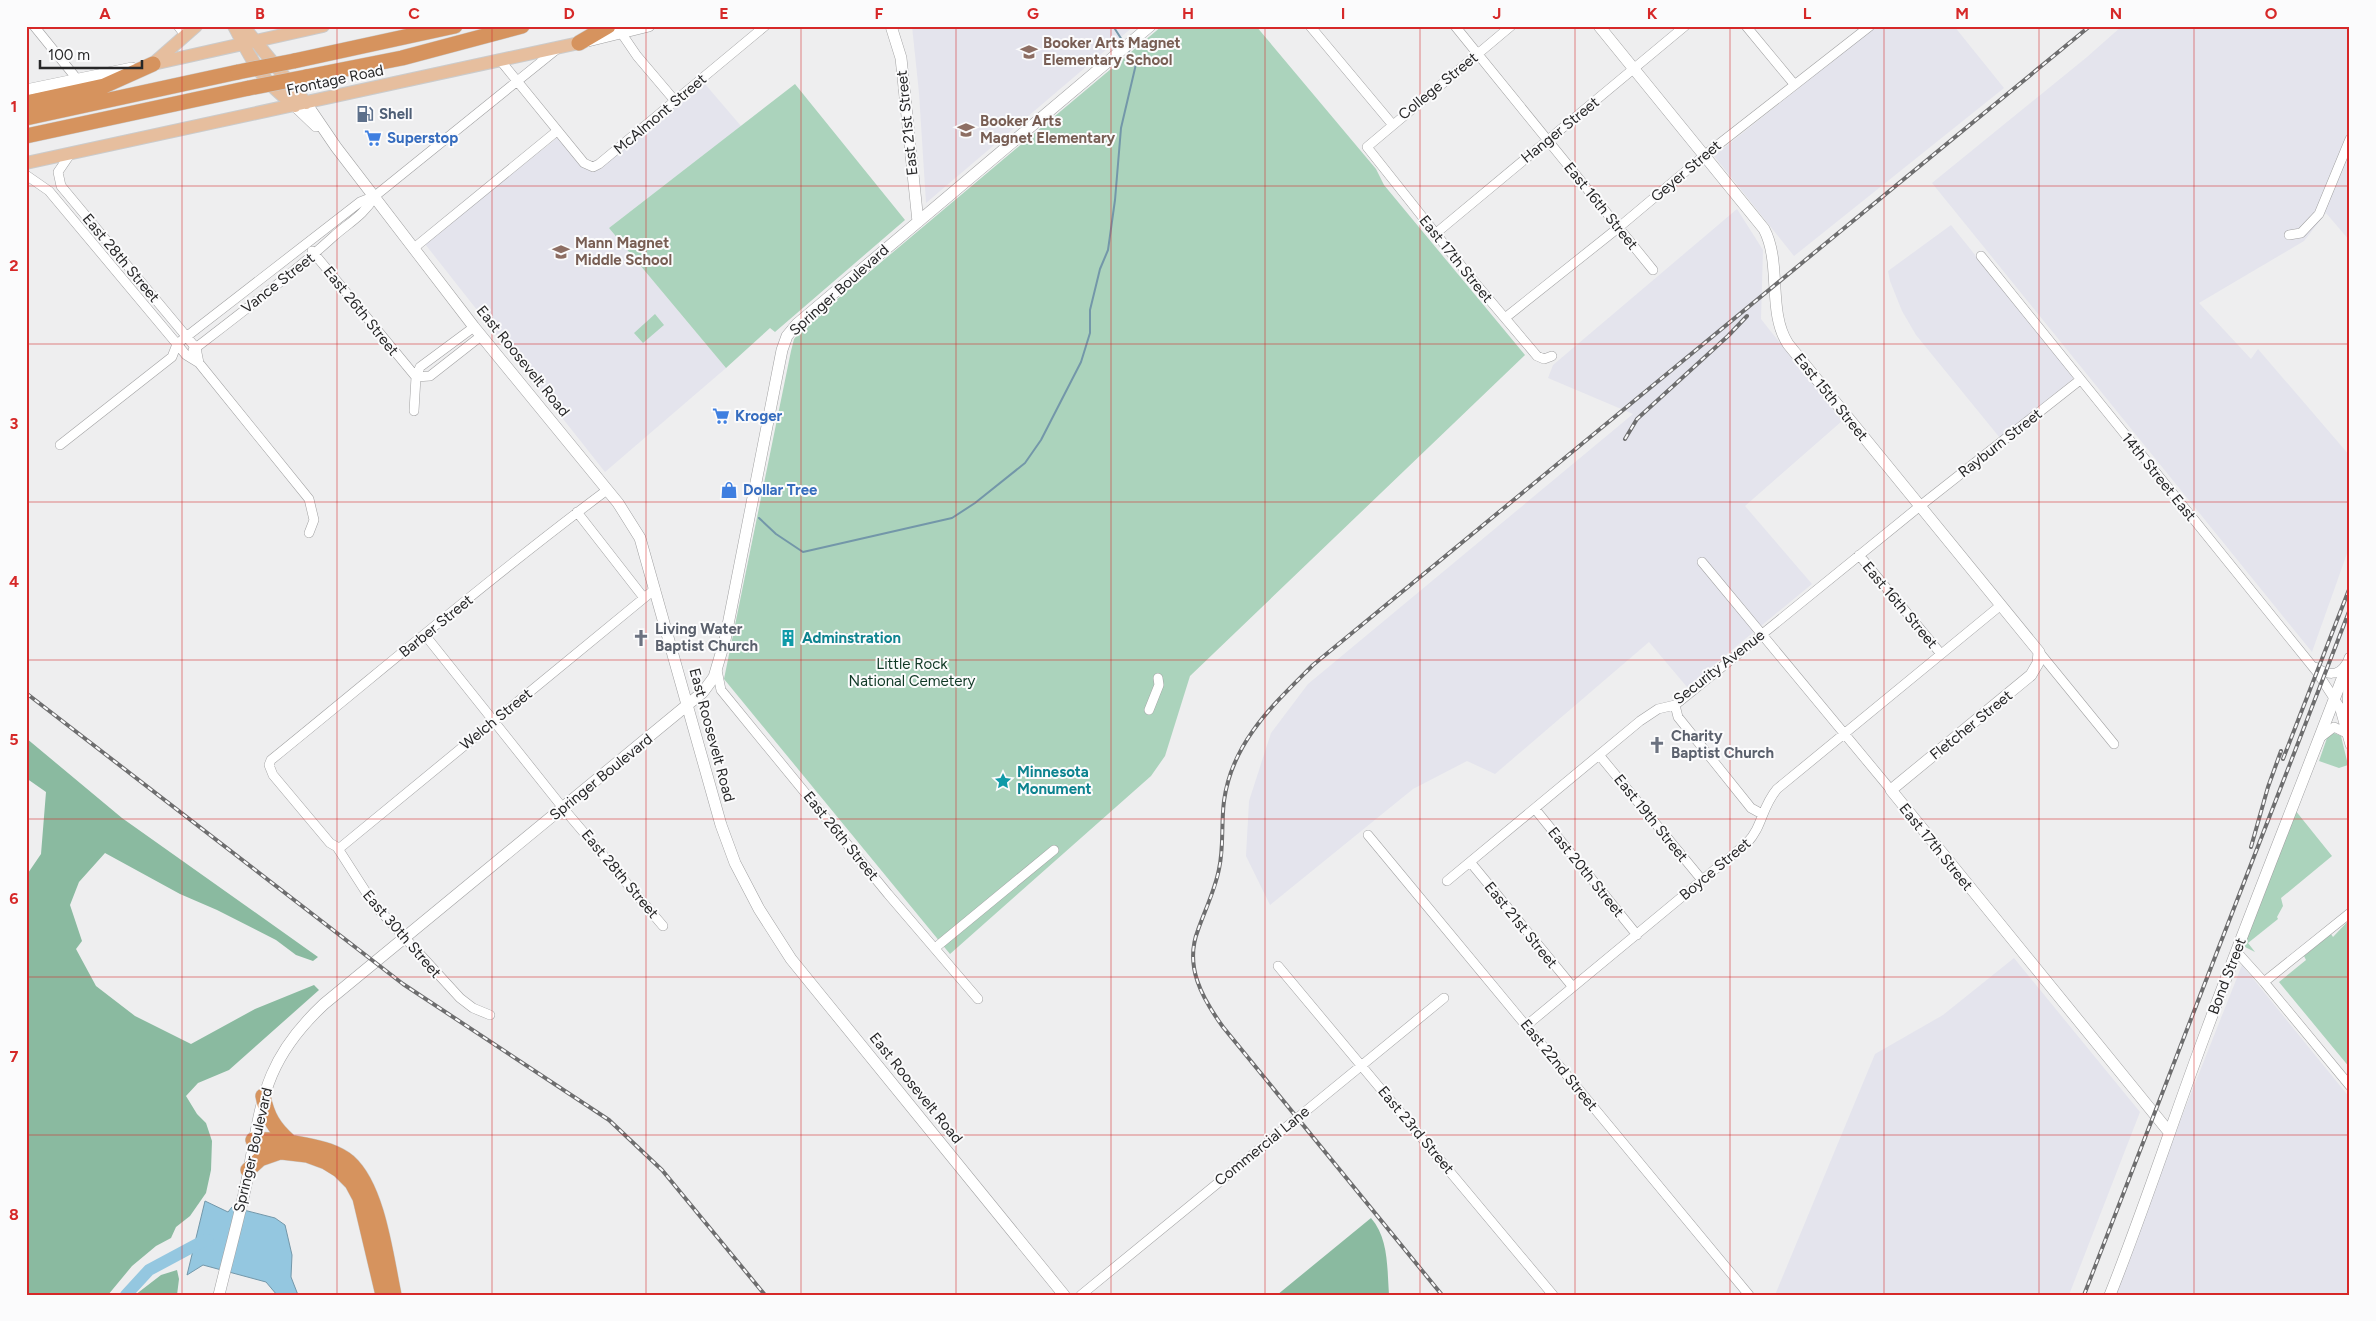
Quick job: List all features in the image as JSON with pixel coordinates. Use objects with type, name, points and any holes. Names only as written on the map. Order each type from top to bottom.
[{"type":"highway","points":[[26,118],[454,26]]},
{"type":"highway","points":[[26,136],[249,88],[402,58],[522,26]]},
{"type":"highway","points":[[579,43],[608,26]]},
{"type":"highway","points":[[26,103],[104,86],[153,64]]},
{"type":"highway","points":[[263,1096],[267,1114],[285,1146]]},
{"type":"highway","points":[[253,1140],[276,1138],[285,1146]]},
{"type":"highway","points":[[248,1176],[260,1160],[285,1146],[323,1149],[344,1166],[370,1192],[394,1295]]},
{"type":"highway","points":[[344,1166],[360,1198],[383,1295]]},
{"type":"main road","points":[[153,64],[182,31],[196,26]]},
{"type":"main road","name":"East Roosevelt Road","points":[[234,26],[243,45],[266,81],[301,105]]},
{"type":"main road","name":"East Roosevelt Road","points":[[242,26],[256,41],[301,105],[375,196],[478,332],[607,490],[640,538],[724,836],[748,889],[773,932],[818,994],[1064,1295]]},
{"type":"main road","points":[[26,90],[243,45],[323,26]]},
{"type":"main road","name":"Frontage Road","points":[[26,163],[301,105],[622,34],[649,26]]},
{"type":"main road","name":"East 21st Street","points":[[891,26],[901,58],[918,222]]},
{"type":"main road","points":[[918,222],[1150,26]]},
{"type":"main road","name":"East 15th Street","points":[[1599,26],[1705,155],[1766,234],[1771,251],[1779,320],[1784,338],[2039,652]]},
{"type":"main road","name":"Springer Boulevard","points":[[219,1295],[248,1176],[253,1140],[263,1096],[280,1057],[296,1032],[324,1004],[688,706],[709,685],[717,668],[725,640],[784,343],[797,324],[918,222]]},
{"type":"main road","name":"Fletcher Street","points":[[1891,790],[2031,675],[2038,663],[2039,652]]},
{"type":"main road","name":"Bond Street","points":[[2110,1295],[2148,1198],[2170,1132],[2236,952],[2350,658]]},
{"type":"main road","name":"East 17th Street","points":[[1891,790],[2170,1132]]},
{"type":"street","points":[[34,26],[77,79]]},
{"type":"street","name":"McAlmont Street","points":[[556,129],[584,163],[593,167],[676,102],[755,29],[765,26]]},
{"type":"street","points":[[1324,26],[1313,30],[1392,124]]},
{"type":"street","name":"East 16th Street","points":[[1455,26],[1653,270]]},
{"type":"street","name":"College Street","points":[[1366,147],[1511,26]]},
{"type":"street","name":"Hanger Street","points":[[1435,234],[1685,26]]},
{"type":"street","points":[[1746,26],[1794,84]]},
{"type":"street","name":"Geyer Street","points":[[1504,318],[1618,228],[1705,155],[1870,26]]},
{"type":"street","points":[[622,34],[637,56],[676,102]]},
{"type":"street","name":"Vance Street","points":[[177,344],[360,202],[375,196],[559,48]]},
{"type":"street","points":[[414,248],[556,129],[500,60]]},
{"type":"street","points":[[2289,235],[2301,233],[2319,214],[2350,139]]},
{"type":"street","name":"East 17th Street","points":[[1366,147],[1435,234],[1537,356],[1544,359],[1552,356]]},
{"type":"street","name":"East 28th Street","points":[[72,152],[58,172],[61,186],[196,348],[200,363]]},
{"type":"street","name":"East 28th Street","points":[[26,174],[49,191],[186,355],[200,363],[309,499],[314,520],[309,533]]},
{"type":"street","name":"Vance Street","points":[[60,444],[172,357],[186,355],[196,348],[315,255],[341,231],[366,212],[375,196]]},
{"type":"street","name":"East 26th Street","points":[[307,245],[416,377]]},
{"type":"street","name":"14th Street East","points":[[1981,256],[2308,660],[2334,699],[2348,734]]},
{"type":"street","points":[[414,411],[416,377],[420,367],[478,332]]},
{"type":"street","points":[[172,357],[177,344]]},
{"type":"street","name":"Rayburn Street","points":[[1920,506],[2080,380]]},
{"type":"street","name":"Barber Street","points":[[269,765],[271,760],[577,512],[607,490]]},
{"type":"street","name":"Security Avenue","points":[[1447,881],[1658,708],[1675,705],[1920,506]]},
{"type":"street","points":[[577,512],[644,598]]},
{"type":"street","name":"East 16th Street","points":[[1859,555],[1941,654]]},
{"type":"street","name":"East 17th Street","points":[[1702,562],[1843,735],[1891,790]]},
{"type":"street","name":"Welch Street","points":[[337,847],[341,846],[655,589]]},
{"type":"street","name":"Boyce Street","points":[[1527,1025],[1572,986],[1637,935],[1754,835],[1760,824],[1762,814],[1777,789],[2001,605]]},
{"type":"street","name":"East 28th Street","points":[[425,635],[563,808],[663,926]]},
{"type":"street","name":"East 15th Street","points":[[2039,652],[2114,744]]},
{"type":"street","points":[[2308,660],[2321,671],[2330,674],[2340,672],[2350,658]]},
{"type":"street","points":[[2350,664],[2347,681],[2350,745]]},
{"type":"street","name":"East 26th Street","points":[[717,668],[721,690],[978,999]]},
{"type":"street","points":[[1150,710],[1159,685],[1158,678]]},
{"type":"street","points":[[1675,705],[1678,717],[1751,808],[1762,814]]},
{"type":"street","points":[[2319,738],[2328,730],[2334,728],[2348,734]]},
{"type":"street","name":"East 19th Street","points":[[1600,756],[1702,880]]},
{"type":"street","name":"East 30th Street","points":[[269,765],[272,775],[330,843],[337,847],[373,903],[445,984],[469,1005],[490,1015]]},
{"type":"street","name":"East 20th Street","points":[[1536,809],[1637,935]]},
{"type":"street","name":"East 22nd Street","points":[[1368,835],[1749,1295]]},
{"type":"street","points":[[935,948],[1054,850]]},
{"type":"street","name":"East 21st Street","points":[[1471,863],[1572,986]]},
{"type":"street","points":[[2264,982],[2350,913]]},
{"type":"street","points":[[2236,952],[2264,982],[2350,1086]]},
{"type":"street","name":"East 23rd Street","points":[[1278,966],[1553,1295]]},
{"type":"street","name":"Commercial Lane","points":[[1081,1295],[1444,998]]},
{"type":"shaded area","name":"Booker Arts Magnet Elementary","points":[[912,26],[1134,26],[926,203],[919,93]]},
{"type":"shaded area","points":[[1876,26],[1954,26],[2004,88],[1794,256],[1714,156]]},
{"type":"shaded area","points":[[2122,26],[2350,26],[2350,241],[2326,213],[2304,241],[2199,303],[2251,359],[2258,349],[2350,456],[2350,545],[2312,652],[1932,183],[2087,57]]},
{"type":"shaded area","points":[[705,84],[741,126],[609,228],[726,368],[605,472],[425,244],[557,138],[595,170]]},
{"type":"shaded area","points":[[1737,209],[1763,250],[1761,319],[1842,421],[1745,506],[1812,584],[1687,687],[1649,642],[1495,774],[1467,761],[1413,789],[1270,905],[1246,856],[1249,801],[1271,733],[1308,684],[1633,414],[1548,378],[1553,365]]},
{"type":"shaded area","points":[[1951,225],[2074,378],[2000,438],[1916,335],[1902,311],[1890,281],[1888,271]]},
{"type":"shaded area","points":[[2014,958],[2140,1112],[2069,1295],[1775,1295],[1875,1054],[1943,1015]]},
{"type":"shaded area","points":[[2242,965],[2350,1098],[2350,1295],[2116,1295],[2173,1139]]},
{"type":"green space","name":"Little Rock National Cemetery","points":[[1162,26],[1256,26],[1376,169],[1384,185],[1525,355],[1190,676],[1165,756],[1151,776],[950,954],[724,679],[791,351],[794,339],[804,327]]},
{"type":"green space","points":[[795,84],[905,220],[775,332],[770,328],[726,368],[609,228]]},
{"type":"green space","points":[[655,314],[664,325],[643,343],[634,333]]},
{"type":"green space","points":[[2334,733],[2341,736],[2348,765],[2339,768],[2319,761],[2327,738]]},
{"type":"green space","points":[[26,738],[122,818],[318,957],[313,961],[296,955],[276,940],[217,910],[180,894],[105,853],[79,882],[70,905],[82,941],[76,949],[96,986],[135,1016],[191,1044],[255,1009],[314,985],[319,990],[229,1070],[198,1083],[186,1096],[197,1114],[206,1123],[212,1141],[211,1170],[206,1193],[190,1216],[176,1227],[171,1238],[156,1246],[132,1266],[108,1295],[26,1295],[26,876],[41,854],[46,792],[26,778]]},
{"type":"green space","points":[[2295,810],[2332,856],[2281,898],[2283,906],[2277,917],[2278,919],[2248,943],[2255,952],[2243,946]]},
{"type":"green space","points":[[2350,919],[2350,1068],[2279,982],[2306,960],[2304,956],[2331,934],[2333,937]]},
{"type":"green space","points":[[1371,1218],[1377,1226],[1384,1244],[1389,1295],[1277,1295]]},
{"type":"green space","points":[[177,1270],[179,1279],[177,1295],[135,1295],[161,1275]]},
{"type":"water","points":[[205,1201],[228,1212],[232,1207],[275,1218],[285,1225],[292,1255],[291,1277],[298,1295],[277,1295],[266,1282],[203,1265],[187,1275]]},
{"type":"waterway","points":[[1113,26],[1124,43]]},
{"type":"waterway","points":[[759,518],[776,534],[803,552],[952,518],[975,503],[1025,463],[1041,440],[1081,362],[1090,333],[1090,310],[1100,269],[1108,250],[1115,200],[1121,128],[1136,64],[1127,49]]},
{"type":"waterway","points":[[126,1295],[149,1270],[208,1240]]},
{"type":"railway","points":[[1442,1295],[1223,1027],[1208,1005],[1197,981],[1194,969],[1194,943],[1221,861],[1224,801],[1228,780],[1236,760],[1256,726],[1313,665],[2090,26]]},
{"type":"railway","points":[[1625,439],[1637,419],[1728,336],[1747,316]]},
{"type":"railway","points":[[2283,759],[2350,587]]},
{"type":"railway","points":[[2084,1295],[2350,609]]},
{"type":"railway","points":[[26,693],[403,984],[609,1120],[662,1170],[765,1295]]},
{"type":"railway","points":[[2251,847],[2268,787],[2281,751]]},
{"type":"place","name":"Booker Arts Magnet Elementary School","points":[[1029,52]]},
{"type":"place","name":"Shell","points":[[365,114]]},
{"type":"place","name":"Booker Arts Magnet Elementary","points":[[966,130]]},
{"type":"place","name":"Superstop","points":[[373,138]]},
{"type":"place","name":"Mann Magnet Middle School","points":[[561,252]]},
{"type":"place","name":"Kroger","points":[[721,416]]},
{"type":"place","name":"Dollar Tree","points":[[729,490]]},
{"type":"place","name":"Living Water Baptist Church","points":[[641,638]]},
{"type":"place","name":"Adminstration","points":[[788,638]]},
{"type":"place","name":"Charity Baptist Church","points":[[1657,745]]},
{"type":"place","name":"Minnesota Monument","points":[[1003,781]]}]
